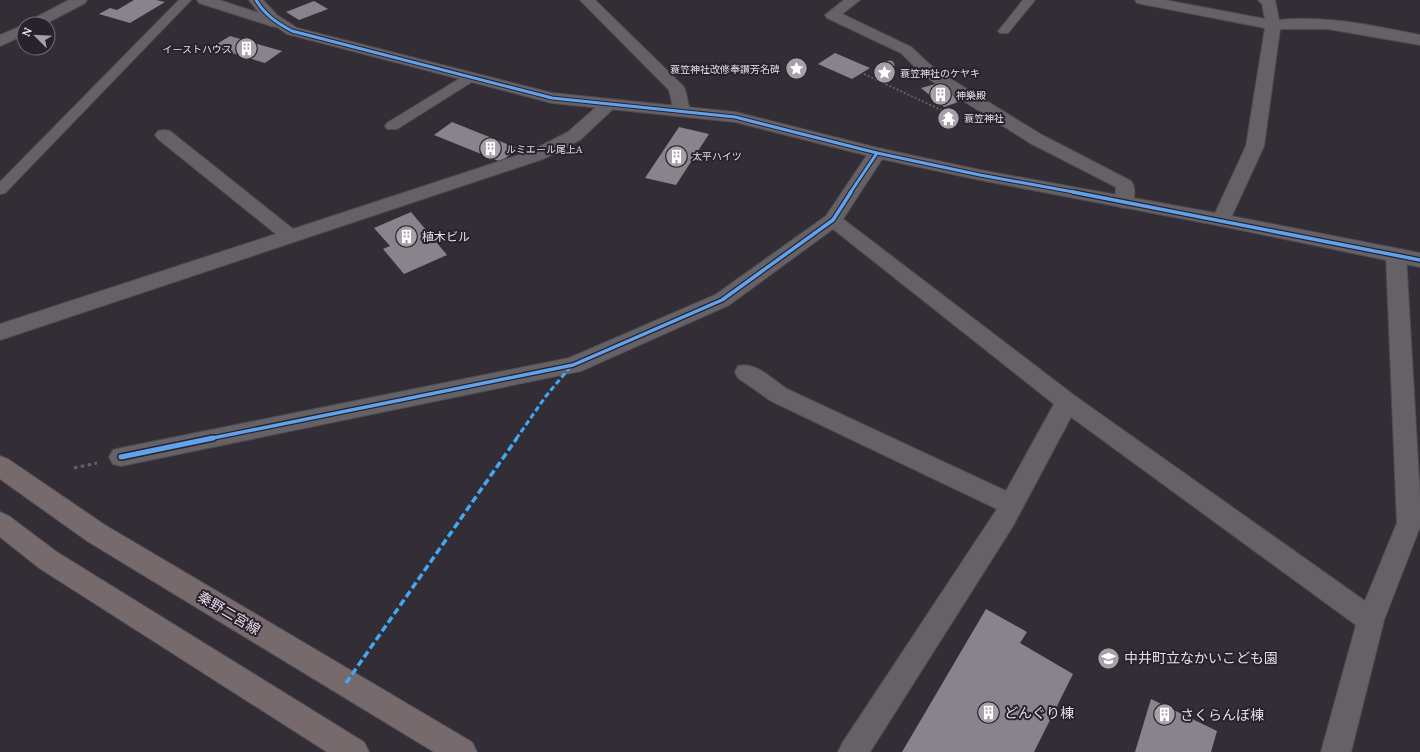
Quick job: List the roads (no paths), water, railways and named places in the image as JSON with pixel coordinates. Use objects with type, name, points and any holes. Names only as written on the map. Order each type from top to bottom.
[{"type":"main road","name":"秦野二宮線","points":[[0,466],[96,533],[462,752]]},
{"type":"main road","points":[[0,523],[48,560],[354,752]]},
{"type":"street","points":[[49,16],[80,0]]},
{"type":"street","points":[[204,0],[276,22]]},
{"type":"street","points":[[256,0],[261,9],[276,22],[292,31],[552,98],[608,105],[735,116],[877,153],[980,175],[1221,220],[1420,260]]},
{"type":"street","points":[[587,0],[677,89],[682,111]]},
{"type":"street","points":[[853,0],[832,15],[906,50],[930,73],[1036,139],[1125,186],[1124,202]]},
{"type":"street","points":[[1142,0],[1273,25],[1291,22],[1351,27],[1420,40]]},
{"type":"street","points":[[1221,220],[1254,146],[1273,25],[1268,1]]},
{"type":"street","points":[[0,41],[16,33]]},
{"type":"street","points":[[0,332],[537,155],[574,136],[608,105]]},
{"type":"street","points":[[164,135],[290,236]]},
{"type":"street","points":[[121,457],[573,365],[722,300],[833,220],[877,153]]},
{"type":"street","points":[[833,220],[1067,402],[1371,620]]},
{"type":"street","points":[[1336,752],[1371,620],[1409,523],[1396,255]]},
{"type":"street","points":[[746,372],[779,395],[1012,505]]},
{"type":"street","points":[[854,752],[1012,505],[1067,402]]},
{"type":"lane","points":[[0,190],[185,0]]},
{"type":"lane","points":[[1004,31],[1029,0]]},
{"type":"lane","points":[[392,126],[471,77]]},
{"type":"place","name":"イーストハウス","points":[[247,49]]},
{"type":"place","name":"蓑笠神社改修奉讃芳名碑","points":[[796,69]]},
{"type":"place","name":"蓑笠神社のケヤキ","points":[[884,73]]},
{"type":"place","name":"神樂殿","points":[[941,95]]},
{"type":"place","name":"蓑笠神社","points":[[949,118]]},
{"type":"place","name":"ルミエール尾上A","points":[[491,149]]},
{"type":"place","name":"太平ハイツ","points":[[677,156]]},
{"type":"place","name":"植木ビル","points":[[407,237]]},
{"type":"place","name":"中井町立なかいこども園","points":[[1108,658]]},
{"type":"place","name":"どんぐり棟","points":[[989,713]]},
{"type":"place","name":"さくらんぼ棟","points":[[1165,715]]}]
